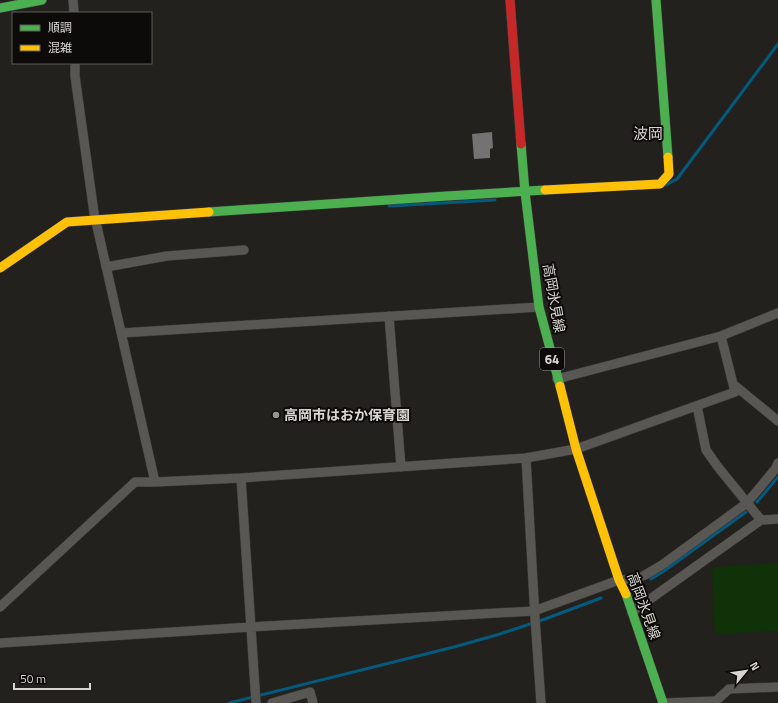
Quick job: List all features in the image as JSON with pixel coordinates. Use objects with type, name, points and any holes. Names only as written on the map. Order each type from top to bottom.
[{"type":"street","points":[[0,8],[42,0]]},
{"type":"street","points":[[73,0],[74,12]]},
{"type":"street","name":"高岡氷見線","points":[[510,0],[525,192],[539,307],[576,449],[619,580],[625,592],[663,703]]},
{"type":"street","points":[[0,268],[67,222],[453,196],[660,184],[669,174],[656,0]]},
{"type":"street","points":[[75,64],[75,76],[96,221],[155,482]]},
{"type":"street","points":[[106,266],[167,256],[244,250]]},
{"type":"street","points":[[121,334],[539,307]]},
{"type":"street","points":[[557,379],[721,336],[778,313]]},
{"type":"street","points":[[389,316],[401,467]]},
{"type":"street","points":[[0,607],[135,482],[241,478],[526,458],[576,449],[735,392],[721,336]]},
{"type":"street","points":[[733,384],[778,421]]},
{"type":"street","points":[[696,406],[706,450],[761,520]]},
{"type":"street","points":[[526,458],[536,629],[538,702]]},
{"type":"street","points":[[0,643],[251,627],[535,614],[619,580],[636,579],[645,575],[747,504],[776,468],[778,463]]},
{"type":"street","points":[[241,478],[256,703]]},
{"type":"street","points":[[632,612],[761,520],[778,519]]},
{"type":"street","points":[[663,703],[716,701],[730,689],[778,687]]},
{"type":"street","points":[[272,703],[310,692],[313,703]]},
{"type":"green space","points":[[778,563],[778,631],[715,634],[712,570],[715,567]]},
{"type":"building","points":[[492,132],[493,148],[490,149],[490,158],[474,159],[472,134]]},
{"type":"waterway","points":[[666,185],[677,179],[778,44]]},
{"type":"waterway","points":[[389,206],[495,200]]},
{"type":"waterway","points":[[757,502],[778,477]]},
{"type":"waterway","points":[[651,579],[746,512]]},
{"type":"waterway","points":[[229,703],[454,647],[500,634],[601,598]]},
{"type":"traffic: fast","points":[[0,8],[42,0]]},
{"type":"traffic: fast","points":[[656,0],[668,157]]},
{"type":"traffic: fast","points":[[521,144],[525,192],[539,307],[560,386]]},
{"type":"traffic: fast","points":[[209,212],[545,190]]},
{"type":"traffic: fast","points":[[626,594],[663,703]]},
{"type":"traffic: slow","points":[[545,190],[660,184],[669,174],[668,157]]},
{"type":"traffic: slow","points":[[0,268],[67,222],[209,212]]},
{"type":"traffic: slow","points":[[560,386],[576,449],[619,580],[626,594]]},
{"type":"traffic: jam","points":[[510,0],[521,144]]},
{"type":"place","name":"高岡市はおか保育園","points":[[276,415]]},
{"type":"district","name":"波岡","points":[[648,134]]}]
